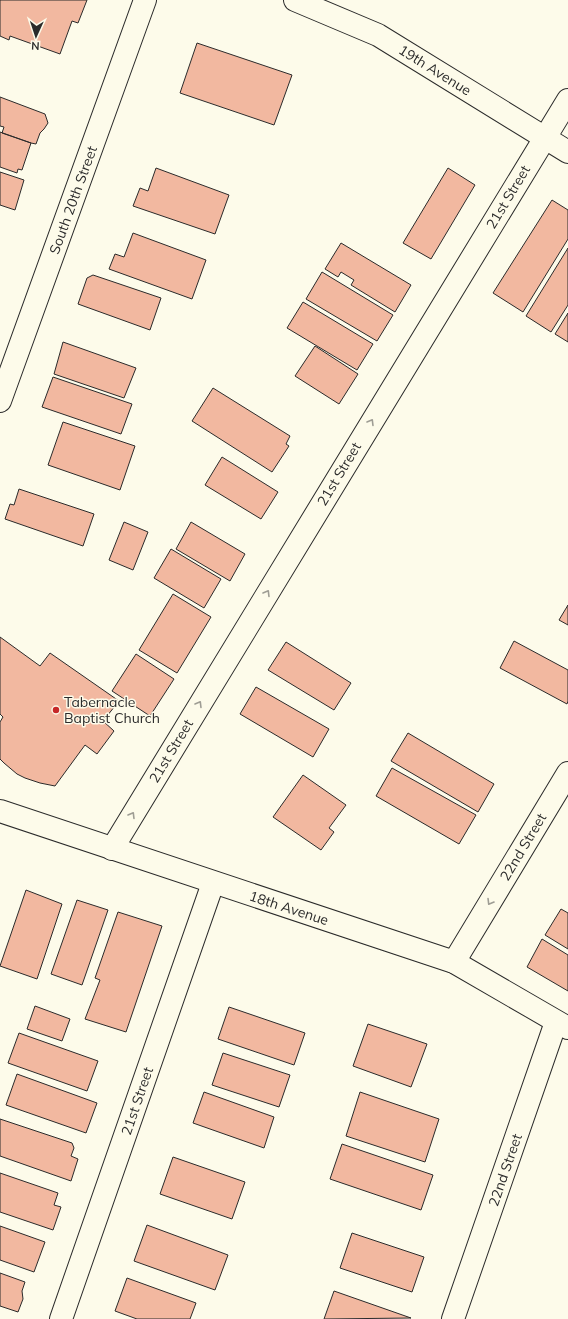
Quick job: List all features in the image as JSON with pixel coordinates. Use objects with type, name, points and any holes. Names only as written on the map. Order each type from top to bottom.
[{"type":"street","name":"South 20th Street","points":[[0,401],[145,0]]},
{"type":"street","name":"19th Avenue","points":[[295,0],[378,35],[568,152]]},
{"type":"street","name":"21st Street","points":[[112,849],[544,137],[568,100]]},
{"type":"street","name":"22nd Street","points":[[454,962],[568,773]]},
{"type":"street","name":"18th Avenue","points":[[0,811],[454,962],[562,1025]]},
{"type":"street","name":"21st Street","points":[[61,1319],[213,883]]},
{"type":"street","name":"22nd Street","points":[[453,1319],[562,1025]]},
{"type":"building","points":[[0,0],[87,0],[78,23],[72,21],[60,54],[10,36],[9,40],[0,36]]},
{"type":"building","points":[[197,43],[292,75],[274,125],[180,93]]},
{"type":"building","points":[[0,97],[45,114],[48,123],[40,133],[36,144],[2,133],[4,127],[0,126]]},
{"type":"building","points":[[0,132],[31,143],[22,170],[18,169],[17,173],[0,167]]},
{"type":"building","points":[[156,168],[229,195],[215,234],[133,206],[140,188],[148,191]]},
{"type":"building","points":[[448,168],[475,185],[431,259],[403,243]]},
{"type":"building","points":[[0,172],[24,180],[15,210],[0,205]]},
{"type":"building","points":[[552,200],[568,210],[568,239],[523,312],[493,293]]},
{"type":"building","points":[[133,233],[206,260],[192,299],[109,269],[115,254],[124,257]]},
{"type":"building","points":[[341,243],[411,285],[395,312],[351,285],[354,280],[341,272],[338,277],[325,269]]},
{"type":"building","points":[[568,248],[568,305],[551,332],[526,316]]},
{"type":"building","points":[[322,272],[393,315],[377,341],[306,299]]},
{"type":"building","points":[[93,275],[161,298],[150,330],[78,304],[87,278]]},
{"type":"building","points":[[303,302],[373,344],[357,370],[287,328]]},
{"type":"building","points":[[568,313],[568,342],[555,334]]},
{"type":"building","points":[[63,342],[136,368],[124,398],[54,374]]},
{"type":"building","points":[[315,346],[358,374],[339,404],[295,376]]},
{"type":"building","points":[[53,377],[132,404],[121,434],[42,407]]},
{"type":"building","points":[[213,388],[290,436],[286,444],[289,446],[272,472],[192,421]]},
{"type":"building","points":[[63,422],[135,446],[120,490],[48,465]]},
{"type":"building","points":[[222,457],[278,492],[261,519],[205,485]]},
{"type":"building","points":[[19,489],[94,514],[83,546],[5,519],[10,504],[14,505]]},
{"type":"building","points":[[124,522],[148,532],[133,570],[109,560]]},
{"type":"building","points":[[191,522],[245,554],[230,581],[176,549]]},
{"type":"building","points":[[171,549],[221,579],[204,608],[154,578]]},
{"type":"building","points":[[173,594],[211,617],[177,673],[139,650]]},
{"type":"building","points":[[568,605],[568,625],[559,620]]},
{"type":"building","name":"Tabernacle Baptist Church","points":[[0,637],[40,666],[50,653],[119,701],[103,721],[114,731],[97,754],[85,745],[55,786],[25,778],[17,774],[0,759],[0,722],[3,717],[0,714]]},
{"type":"building","points":[[514,641],[568,670],[567,704],[500,668]]},
{"type":"building","points":[[286,642],[351,683],[334,710],[268,670]]},
{"type":"building","points":[[136,654],[174,679],[150,716],[112,691]]},
{"type":"building","points":[[256,687],[329,729],[313,757],[240,714]]},
{"type":"building","points":[[408,733],[494,784],[478,812],[391,761]]},
{"type":"building","points":[[392,768],[476,815],[459,844],[376,796]]},
{"type":"building","points":[[303,775],[346,805],[329,828],[334,832],[321,850],[273,817]]},
{"type":"building","points":[[26,890],[62,904],[37,979],[0,966]]},
{"type":"building","points":[[77,900],[108,910],[82,985],[51,974]]},
{"type":"building","points":[[561,909],[568,913],[568,949],[545,935]]},
{"type":"building","points":[[118,912],[162,926],[126,1032],[85,1019],[100,980],[95,978]]},
{"type":"building","points":[[542,939],[568,955],[568,991],[527,967]]},
{"type":"building","points":[[35,1006],[70,1019],[62,1041],[27,1029]]},
{"type":"building","points":[[229,1007],[305,1033],[294,1065],[218,1039]]},
{"type":"building","points":[[368,1024],[427,1044],[411,1087],[353,1066]]},
{"type":"building","points":[[19,1033],[98,1061],[87,1091],[8,1063]]},
{"type":"building","points":[[223,1053],[290,1075],[279,1107],[212,1085]]},
{"type":"building","points":[[17,1074],[97,1103],[86,1133],[6,1105]]},
{"type":"building","points":[[204,1092],[274,1117],[264,1148],[193,1123]]},
{"type":"building","points":[[360,1092],[439,1119],[425,1162],[346,1136]]},
{"type":"building","points":[[0,1119],[72,1143],[74,1148],[71,1156],[78,1159],[71,1181],[0,1156]]},
{"type":"building","points":[[342,1144],[433,1175],[421,1210],[330,1179]]},
{"type":"building","points":[[173,1157],[245,1182],[232,1219],[160,1194]]},
{"type":"building","points":[[0,1173],[58,1193],[54,1205],[61,1207],[53,1230],[0,1212]]},
{"type":"building","points":[[147,1225],[228,1255],[215,1290],[134,1261]]},
{"type":"building","points":[[0,1226],[45,1242],[34,1272],[0,1260]]},
{"type":"building","points":[[352,1233],[424,1257],[412,1292],[340,1268]]},
{"type":"building","points":[[0,1273],[25,1282],[22,1291],[23,1299],[18,1312],[0,1306]]},
{"type":"building","points":[[127,1278],[196,1303],[190,1319],[137,1319],[115,1311]]},
{"type":"building","points":[[334,1291],[411,1318],[324,1319]]},
{"type":"place","name":"Tabernacle Baptist Church","points":[[56,710]]}]
